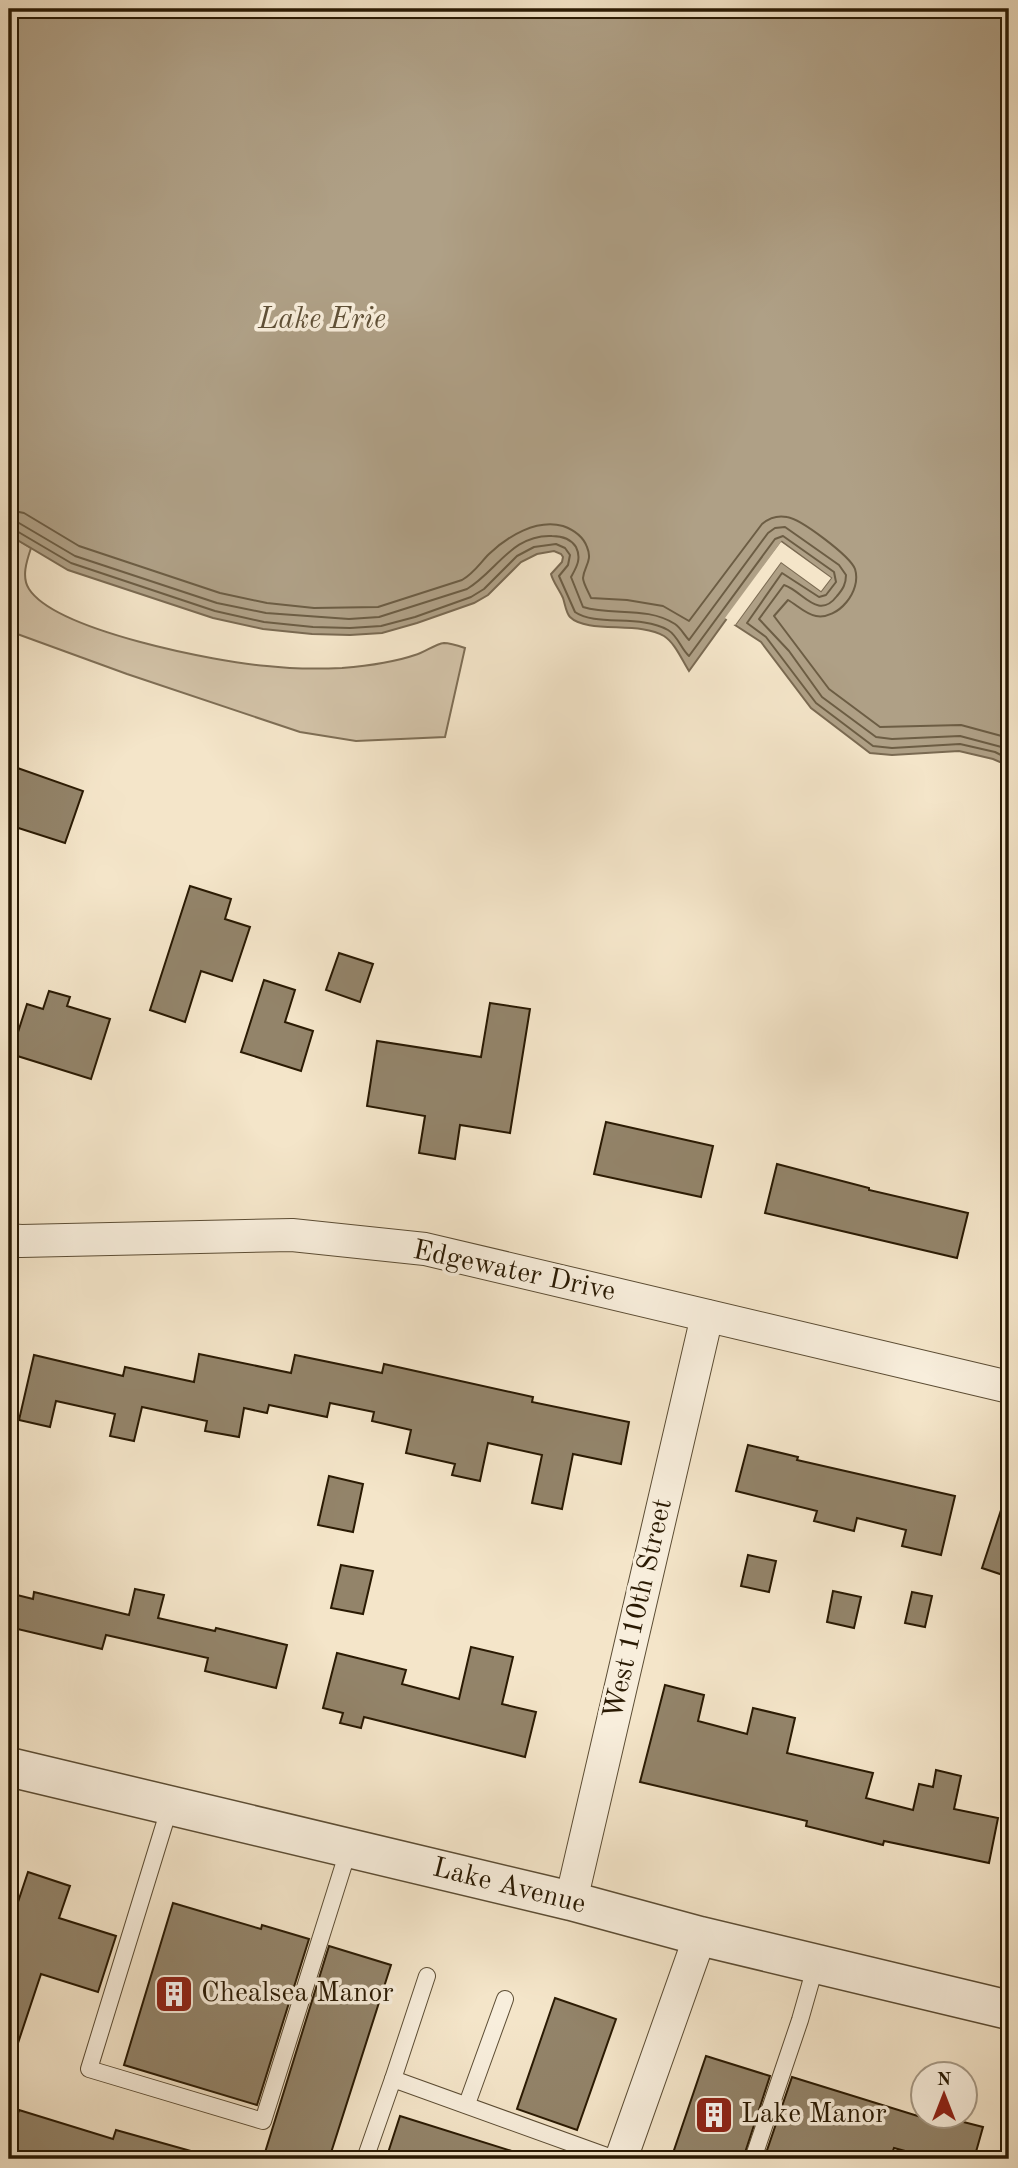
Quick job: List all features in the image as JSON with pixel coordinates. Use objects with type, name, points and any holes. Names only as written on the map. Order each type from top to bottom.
[{"type":"street","name":"Edgewater Drive","points":[[9,1240],[292,1235],[425,1250],[1009,1387]]},
{"type":"street","name":"West 110th Street","points":[[571,1901],[707,1316]]},
{"type":"street","name":"Lake Avenue","points":[[9,1767],[571,1901],[700,1936],[1009,2010]]},
{"type":"street","points":[[621,2159],[700,1936]]},
{"type":"lane","points":[[170,1806],[89,2069],[263,2121],[349,1848]]},
{"type":"lane","points":[[753,2159],[816,1964]]},
{"type":"lane","points":[[365,2159],[427,1976]]},
{"type":"lane","points":[[467,2104],[505,1998]]},
{"type":"lane","points":[[393,2079],[615,2159]]},
{"type":"shaded area","points":[[9,535],[31,548],[25,579],[29,589],[45,604],[103,631],[139,642],[213,658],[304,669],[342,668],[388,662],[444,643],[465,648],[445,737],[356,741],[300,732],[9,631]]},
{"type":"water","name":"Lake Erie","points":[[9,9],[1009,9],[1009,766],[993,759],[959,751],[892,755],[870,753],[811,708],[761,642],[735,625],[781,562],[821,591],[831,578],[782,542],[689,671],[675,647],[664,636],[642,629],[588,625],[570,617],[551,574],[563,557],[554,551],[537,554],[521,562],[488,595],[474,603],[417,623],[382,633],[312,634],[263,629],[213,618],[68,570],[9,535]]},
{"type":"pier","points":[[781,542],[831,578],[821,591],[781,562],[735,625],[732,623],[780,559],[821,586],[826,579],[782,547],[728,620],[725,618]]},
{"type":"building","points":[[9,765],[83,791],[65,843],[9,825]]},
{"type":"building","points":[[190,886],[231,899],[225,919],[250,927],[232,981],[201,971],[185,1022],[150,1010]]},
{"type":"building","points":[[339,953],[373,964],[360,1002],[326,990]]},
{"type":"building","points":[[264,980],[295,990],[285,1022],[313,1031],[301,1071],[241,1052]]},
{"type":"building","points":[[49,991],[70,997],[67,1006],[110,1019],[91,1079],[11,1054],[27,1004],[43,1009]]},
{"type":"building","points":[[490,1003],[530,1009],[510,1133],[460,1125],[455,1159],[419,1153],[425,1116],[367,1106],[377,1041],[481,1057]]},
{"type":"building","points":[[606,1122],[713,1146],[701,1197],[594,1174]]},
{"type":"building","points":[[777,1164],[869,1190],[968,1213],[957,1258],[765,1213]]},
{"type":"building","points":[[199,1354],[291,1373],[295,1355],[382,1373],[384,1364],[533,1397],[532,1402],[629,1422],[621,1464],[573,1454],[562,1509],[532,1503],[542,1455],[488,1443],[480,1481],[452,1475],[455,1464],[406,1453],[411,1430],[372,1421],[374,1412],[330,1403],[327,1417],[269,1405],[267,1413],[244,1408],[239,1437],[205,1431],[207,1421],[142,1407],[134,1441],[110,1436],[115,1414],[56,1401],[50,1427],[19,1420],[34,1355],[123,1376],[125,1367],[194,1382]]},
{"type":"building","points":[[748,1445],[798,1457],[797,1460],[955,1496],[941,1555],[902,1546],[906,1530],[857,1518],[854,1531],[814,1521],[817,1511],[736,1491]]},
{"type":"building","points":[[329,1476],[363,1484],[353,1532],[318,1525]]},
{"type":"building","points":[[1005,1498],[1009,1499],[1009,1577],[982,1568]]},
{"type":"building","points":[[748,1555],[776,1561],[769,1592],[741,1586]]},
{"type":"building","points":[[341,1565],[373,1571],[363,1614],[331,1608]]},
{"type":"building","points":[[135,1589],[164,1595],[158,1618],[287,1645],[276,1688],[205,1671],[208,1658],[106,1635],[102,1649],[9,1627],[9,1593],[33,1599],[34,1592],[129,1615]]},
{"type":"building","points":[[833,1591],[861,1597],[854,1628],[827,1622]]},
{"type":"building","points":[[912,1592],[932,1596],[925,1627],[905,1623]]},
{"type":"building","points":[[471,1647],[513,1657],[502,1704],[536,1712],[525,1757],[364,1717],[361,1728],[340,1723],[343,1713],[323,1708],[337,1653],[406,1670],[402,1684],[459,1699]]},
{"type":"building","points":[[665,1685],[704,1695],[698,1721],[747,1734],[753,1708],[795,1718],[787,1753],[873,1773],[866,1798],[913,1810],[919,1784],[933,1787],[936,1770],[961,1776],[954,1809],[998,1818],[989,1863],[884,1841],[883,1845],[806,1826],[807,1821],[640,1782]]},
{"type":"building","points":[[28,1872],[70,1886],[59,1918],[116,1936],[98,1992],[41,1974],[13,2058],[9,2057],[9,1929]]},
{"type":"building","name":"Chealsea Manor","points":[[173,1903],[261,1929],[262,1925],[309,1939],[257,2105],[124,2065]]},
{"type":"building","points":[[329,1946],[391,1965],[329,2159],[263,2159]]},
{"type":"building","points":[[555,1998],[616,2019],[577,2130],[517,2109]]},
{"type":"building","name":"Lake Manor","points":[[706,2056],[770,2076],[743,2159],[671,2159]]},
{"type":"building","points":[[792,2077],[909,2113],[909,2130],[979,2130],[979,2126],[983,2127],[974,2159],[935,2159],[894,2148],[890,2159],[764,2159]]},
{"type":"building","points":[[19,2110],[113,2139],[116,2130],[198,2153],[197,2159],[28,2159],[9,2153]]},
{"type":"building","points":[[400,2116],[521,2154],[520,2159],[386,2159]]},
{"type":"place","name":"Chealsea Manor","points":[[174,1994]]},
{"type":"place","name":"Lake Manor","points":[[714,2115]]}]
